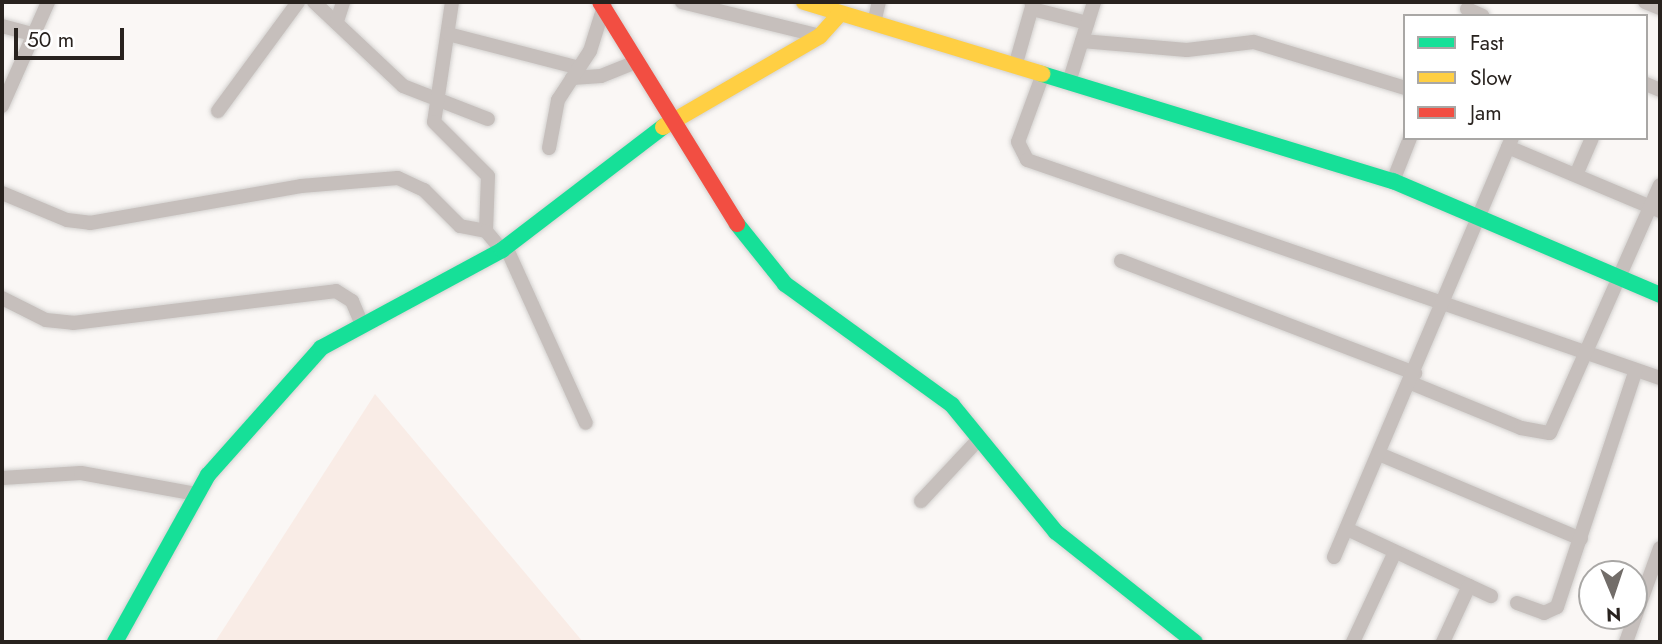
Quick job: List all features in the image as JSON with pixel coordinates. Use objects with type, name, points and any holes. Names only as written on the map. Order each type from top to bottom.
[{"type":"street","points":[[2,106],[48,2]]},
{"type":"street","points":[[218,111],[298,2]]},
{"type":"street","points":[[314,2],[403,86],[438,102],[488,119]]},
{"type":"street","points":[[337,21],[343,2]]},
{"type":"street","points":[[453,2],[438,102],[433,116],[437,128],[488,176],[486,231],[500,251],[586,423]]},
{"type":"street","points":[[682,2],[820,36]]},
{"type":"street","points":[[804,2],[1016,63],[1043,74],[1393,181],[1660,295]]},
{"type":"street","points":[[874,23],[879,2]]},
{"type":"street","points":[[1069,82],[1094,2]]},
{"type":"street","points":[[1645,2],[1660,8]]},
{"type":"street","points":[[603,3],[670,121],[743,233],[785,284],[952,405],[1056,532],[1195,642]]},
{"type":"street","points":[[550,148],[558,100],[590,51],[603,3]]},
{"type":"street","points":[[1016,63],[1032,5],[1087,23]]},
{"type":"street","points":[[115,642],[208,475],[321,348],[500,251],[670,121],[820,36],[841,14]]},
{"type":"street","points":[[2,26],[32,34]]},
{"type":"street","points":[[448,34],[575,73],[601,76],[635,62]]},
{"type":"street","points":[[1082,41],[1187,50],[1254,42],[1403,87]]},
{"type":"street","points":[[1043,74],[1018,142],[1027,160],[1444,300],[1587,357],[1635,373],[1660,378]]},
{"type":"street","points":[[1393,181],[1409,140]]},
{"type":"street","points":[[1576,175],[1591,140]]},
{"type":"street","points":[[1334,556],[1413,378],[1510,143],[1656,210]]},
{"type":"street","points":[[2,193],[67,220],[90,223],[301,186],[398,178],[424,190],[460,226],[486,231]]},
{"type":"street","points":[[1121,261],[1413,378],[1544,434],[1555,428],[1621,278],[1656,210],[1660,185]]},
{"type":"street","points":[[2,298],[46,320],[73,323],[336,291],[352,301],[365,322]]},
{"type":"street","points":[[1517,603],[1544,613],[1557,607],[1635,373]]},
{"type":"street","points":[[921,501],[979,439]]},
{"type":"street","points":[[1380,454],[1581,539]]},
{"type":"street","points":[[2,478],[81,473],[197,494]]},
{"type":"street","points":[[1347,529],[1491,596]]},
{"type":"street","points":[[1353,642],[1395,552]]},
{"type":"street","points":[[1626,642],[1659,556]]},
{"type":"street","points":[[1443,642],[1468,586]]},
{"type":"shaded area","points":[[375,394],[583,642],[215,642]]},
{"type":"traffic: fast","points":[[1042,74],[1393,181],[1660,295]]},
{"type":"traffic: fast","points":[[115,642],[208,475],[321,348],[502,250],[663,127]]},
{"type":"traffic: fast","points":[[737,224],[785,284],[952,405],[1056,532],[1195,642]]},
{"type":"traffic: slow","points":[[804,2],[1042,74]]},
{"type":"traffic: slow","points":[[663,127],[820,36],[840,14]]},
{"type":"traffic: jam","points":[[600,2],[737,224]]}]
